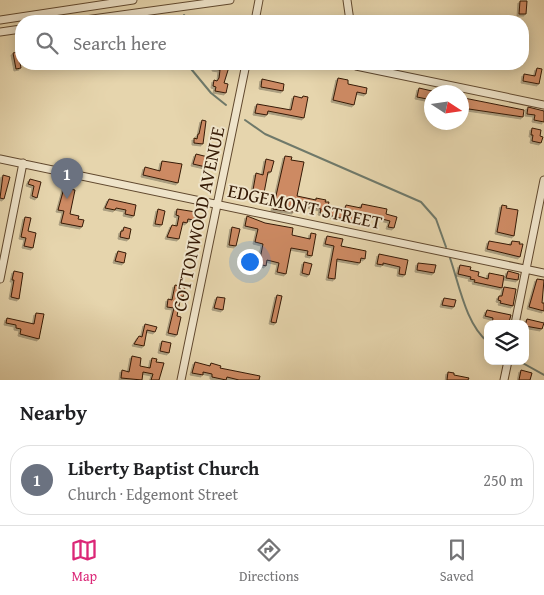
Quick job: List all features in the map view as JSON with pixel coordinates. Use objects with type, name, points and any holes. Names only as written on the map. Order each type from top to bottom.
[{"type":"street","points":[[26,15],[133,0]]},
{"type":"street","points":[[121,15],[230,0]]},
{"type":"street","points":[[256,15],[259,0]]},
{"type":"street","points":[[347,0],[349,15]]},
{"type":"street","points":[[0,20],[15,17]]},
{"type":"street","points":[[0,32],[15,30]]},
{"type":"street","name":"COTTONWOOD AVENUE","points":[[181,380],[245,70]]},
{"type":"street","points":[[375,70],[544,105]]},
{"type":"street","name":"EDGEMONT STREET","points":[[0,159],[544,273]]},
{"type":"street","points":[[0,279],[23,164]]},
{"type":"street","points":[[516,320],[544,180]]},
{"type":"street","points":[[504,380],[507,365]]},
{"type":"building","points":[[520,1],[527,1],[526,14],[519,14]]},
{"type":"building","points":[[537,68],[542,69],[539,84],[523,81],[524,74],[535,76]]},
{"type":"building","points":[[220,70],[228,70],[224,83],[228,84],[226,93],[215,91],[216,87],[213,86],[214,80],[217,81]]},
{"type":"building","points":[[338,78],[348,80],[348,84],[367,88],[366,94],[357,92],[354,105],[333,100]]},
{"type":"building","points":[[262,79],[284,84],[283,91],[261,87]]},
{"type":"building","points":[[419,88],[424,89],[424,98],[417,97]]},
{"type":"building","points":[[294,96],[308,97],[304,118],[268,111],[267,115],[255,113],[257,104],[291,110]]},
{"type":"building","points":[[469,99],[524,110],[523,117],[469,109]]},
{"type":"building","points":[[528,107],[544,111],[544,122],[534,120],[535,115],[527,114]]},
{"type":"building","points":[[202,120],[206,121],[203,144],[194,143],[194,138],[197,139],[199,134]]},
{"type":"building","points":[[532,128],[541,130],[540,136],[543,137],[541,143],[532,141]]},
{"type":"building","points":[[196,154],[208,157],[206,167],[193,164]]},
{"type":"building","points":[[285,156],[292,157],[291,160],[304,162],[297,196],[326,200],[325,202],[329,202],[328,206],[345,209],[346,205],[361,208],[362,204],[387,209],[386,214],[397,217],[394,228],[388,227],[390,221],[358,213],[356,222],[320,213],[321,209],[296,203],[294,212],[273,209]]},
{"type":"building","points":[[266,159],[274,161],[271,172],[268,172],[264,193],[253,190],[256,173],[263,175]]},
{"type":"building","points":[[162,161],[182,164],[178,183],[143,175],[145,167],[160,171]]},
{"type":"building","points":[[3,175],[10,177],[4,199],[0,198]]},
{"type":"building","points":[[30,179],[41,182],[37,198],[32,196],[34,186],[28,184]]},
{"type":"building","points":[[64,188],[75,190],[70,214],[79,216],[78,219],[84,220],[82,227],[61,223],[64,211],[58,210]]},
{"type":"building","points":[[109,199],[136,205],[134,216],[125,214],[126,210],[105,208]]},
{"type":"building","points":[[502,205],[507,206],[506,208],[518,210],[514,236],[497,232]]},
{"type":"building","points":[[158,209],[165,211],[162,225],[155,224]]},
{"type":"building","points":[[177,209],[196,212],[194,220],[188,219],[187,223],[183,222],[179,239],[167,237],[172,225],[177,226],[179,216],[176,215]]},
{"type":"building","points":[[247,216],[265,223],[293,228],[292,235],[310,239],[311,233],[316,234],[312,256],[307,255],[308,251],[291,248],[286,274],[277,272],[279,263],[267,260],[266,266],[259,264],[263,244],[255,242],[258,229],[245,226]]},
{"type":"building","points":[[25,217],[31,218],[28,231],[36,233],[33,248],[24,246],[26,238],[21,237]]},
{"type":"building","points":[[124,227],[131,229],[129,239],[120,237]]},
{"type":"building","points":[[232,227],[240,229],[236,246],[229,245]]},
{"type":"building","points":[[327,236],[343,239],[341,246],[366,251],[365,259],[361,258],[360,263],[337,259],[335,279],[328,278],[334,246],[325,244]]},
{"type":"building","points":[[489,241],[511,245],[512,241],[520,242],[519,244],[523,244],[520,257],[487,249]]},
{"type":"building","points":[[118,251],[126,253],[124,263],[115,261]]},
{"type":"building","points":[[379,254],[408,260],[405,275],[399,274],[400,267],[383,263],[383,265],[377,264]]},
{"type":"building","points":[[304,262],[312,264],[309,275],[302,273]]},
{"type":"building","points":[[418,263],[436,265],[434,273],[417,270]]},
{"type":"building","points":[[460,265],[471,267],[470,270],[479,272],[478,276],[488,279],[489,273],[504,276],[502,288],[474,282],[475,280],[470,279],[471,277],[458,274]]},
{"type":"building","points":[[14,271],[23,273],[19,299],[11,297]]},
{"type":"building","points":[[508,271],[519,274],[518,280],[506,278]]},
{"type":"building","points":[[537,279],[544,280],[542,303],[544,303],[544,311],[529,307]]},
{"type":"building","points":[[175,285],[185,287],[177,316],[181,317],[177,335],[168,333],[174,308],[167,307],[168,299],[172,300]]},
{"type":"building","points":[[504,287],[516,289],[513,306],[500,303],[501,301],[498,300],[499,296],[502,296]]},
{"type":"building","points":[[277,295],[282,296],[276,323],[271,322]]},
{"type":"building","points":[[217,297],[225,298],[223,310],[214,308]]},
{"type":"building","points":[[444,298],[456,300],[454,307],[442,305]]},
{"type":"building","points":[[487,310],[511,315],[510,320],[493,320],[493,318],[485,316]]},
{"type":"building","points":[[36,313],[44,314],[39,339],[20,334],[21,329],[16,328],[16,325],[6,323],[7,318],[34,324]]},
{"type":"building","points":[[527,319],[544,323],[542,329],[529,327],[529,320]]},
{"type":"building","points":[[145,324],[157,327],[155,332],[147,330],[144,346],[134,344],[139,336],[142,337]]},
{"type":"building","points":[[162,341],[171,343],[169,353],[160,351]]},
{"type":"building","points":[[132,356],[141,358],[140,366],[150,368],[152,358],[157,359],[156,362],[164,363],[159,380],[151,380],[153,374],[143,372],[142,380],[121,378],[122,370],[129,372]]},
{"type":"building","points":[[195,362],[210,366],[211,363],[221,366],[220,368],[260,376],[259,380],[239,380],[227,377],[226,380],[212,377],[212,374],[203,372],[203,375],[192,373]]},
{"type":"building","points":[[521,370],[532,373],[530,380],[519,380]]},
{"type":"building","points":[[448,372],[469,378],[468,380],[447,380]]},
{"type":"waterway","points":[[192,70],[211,93],[226,105]]},
{"type":"waterway","points":[[245,120],[265,134],[421,202],[436,219],[446,247]]},
{"type":"waterway","points":[[450,258],[469,315],[484,338]]},
{"type":"waterway","points":[[526,365],[544,375]]},
{"type":"place","name":"Liberty Baptist Church","points":[[67,199]]}]
